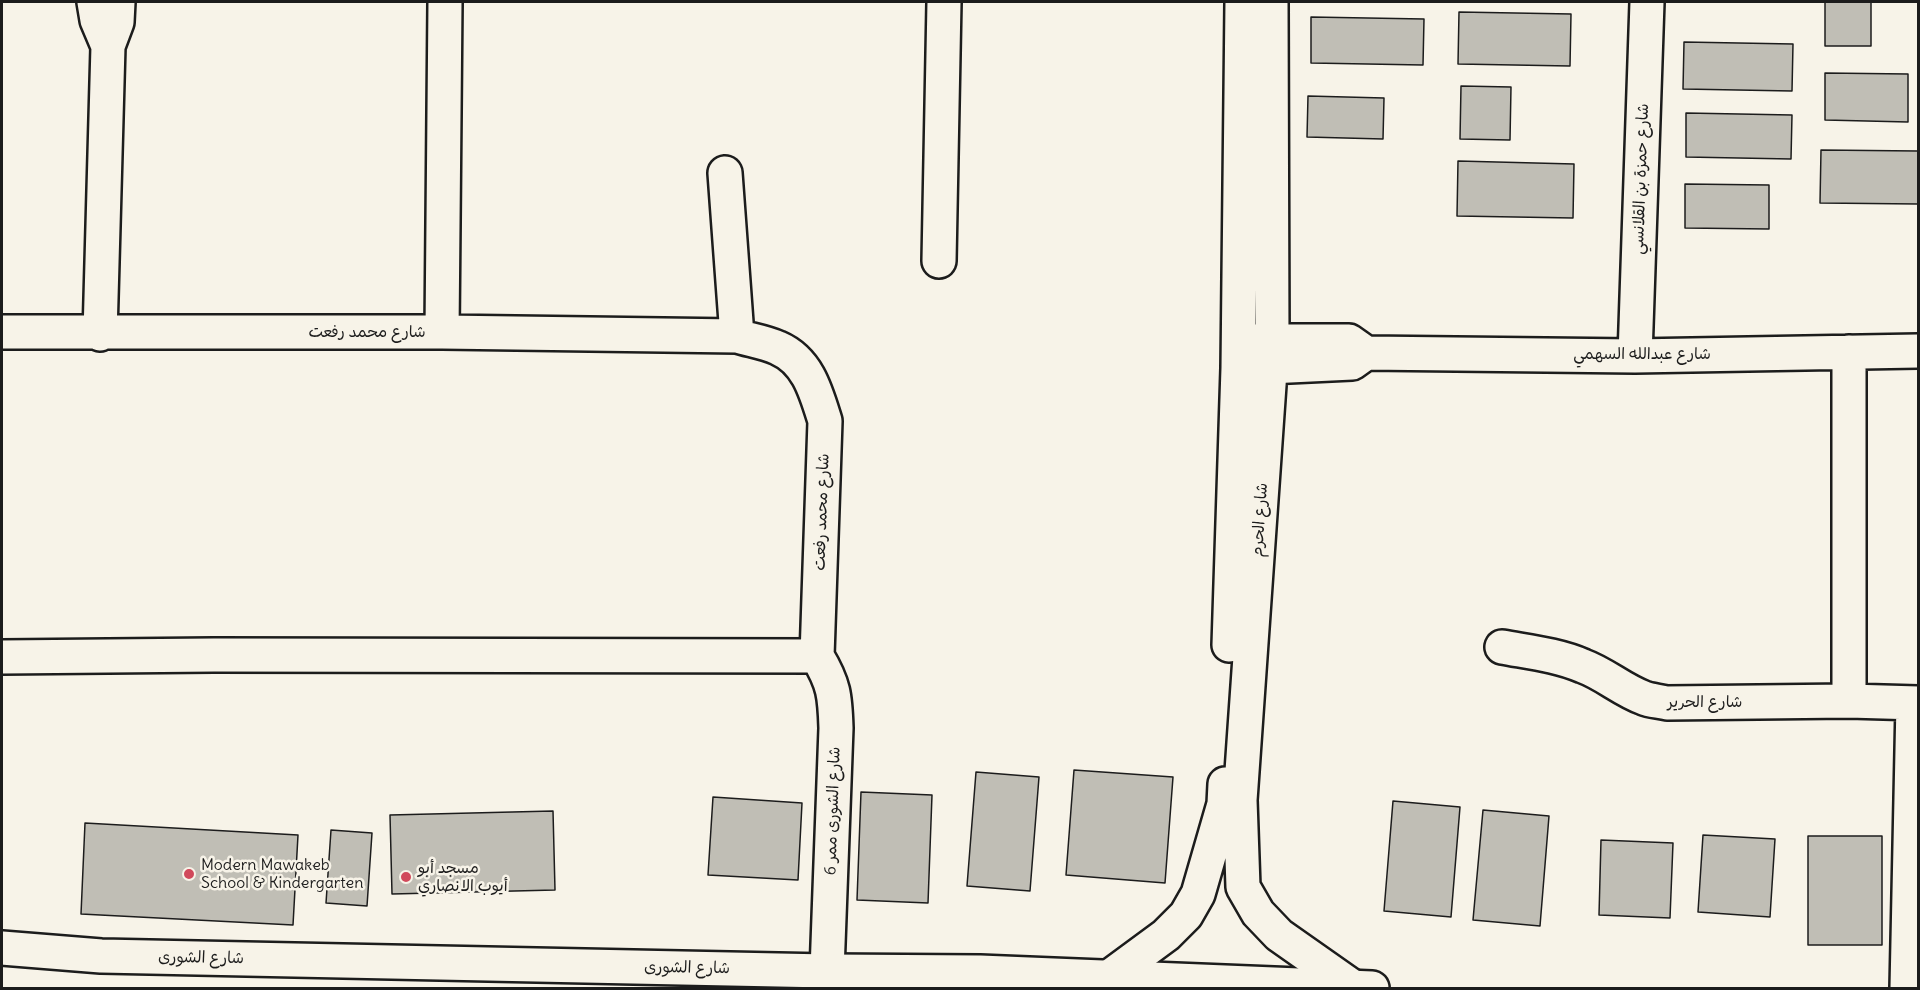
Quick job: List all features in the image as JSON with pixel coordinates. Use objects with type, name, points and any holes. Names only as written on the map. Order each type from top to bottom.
[{"type":"street","points":[[94,2],[97,20],[108,46]]},
{"type":"street","points":[[100,334],[108,46],[117,22],[118,2]]},
{"type":"street","points":[[442,332],[445,2]]},
{"type":"street","points":[[939,261],[944,2]]},
{"type":"street","name":"شارع الحرم","points":[[1108,977],[1166,935],[1186,915],[1198,894],[1224,804],[1238,354],[1242,2]]},
{"type":"street","name":"شارع الحرم","points":[[1271,2],[1271,354],[1240,800],[1243,887],[1258,913],[1279,935],[1362,988]]},
{"type":"street","name":"شارع حمزة بن القلانسي","points":[[1635,356],[1647,2]]},
{"type":"street","points":[[725,173],[737,336]]},
{"type":"street","name":"شارع محمد رفعت","points":[[2,332],[100,334],[442,332],[737,336],[778,348],[798,361],[815,388],[825,421],[817,656]]},
{"type":"street","name":"شارع عبدالله السهمي","points":[[1238,354],[1271,354],[1349,341],[1366,353],[1635,356],[1918,351]]},
{"type":"street","points":[[1849,352],[1849,701]]},
{"type":"street","name":"شارع الحرير","points":[[1502,647],[1582,665],[1646,699],[1667,703],[1849,701],[1916,703]]},
{"type":"street","points":[[2,657],[817,656]]},
{"type":"street","name":"شارع الشورى ممر 6","points":[[817,656],[828,674],[835,694],[836,739],[827,971]]},
{"type":"street","points":[[1906,988],[1916,703]]},
{"type":"street","name":"شارع الشورى","points":[[2,948],[101,956],[980,972],[1362,988]]},
{"type":"building","points":[[1825,2],[1871,2],[1871,46],[1825,46]]},
{"type":"building","points":[[1459,12],[1571,14],[1570,66],[1458,64]]},
{"type":"building","points":[[1311,17],[1424,19],[1423,65],[1311,63]]},
{"type":"building","points":[[1684,42],[1793,44],[1792,91],[1683,89]]},
{"type":"building","points":[[1825,73],[1908,74],[1908,122],[1825,120]]},
{"type":"building","points":[[1461,86],[1511,87],[1510,140],[1460,139]]},
{"type":"building","points":[[1308,96],[1384,98],[1383,139],[1307,137]]},
{"type":"building","points":[[1686,113],[1792,115],[1791,159],[1686,157]]},
{"type":"building","points":[[1821,150],[1918,151],[1918,204],[1820,203]]},
{"type":"building","points":[[1458,161],[1574,164],[1573,218],[1457,216]]},
{"type":"building","points":[[1685,184],[1769,185],[1769,229],[1685,228]]},
{"type":"building","points":[[1074,770],[1173,777],[1165,883],[1066,875]]},
{"type":"building","points":[[976,772],[1039,777],[1030,891],[967,886]]},
{"type":"building","points":[[861,792],[932,795],[928,903],[857,900]]},
{"type":"building","points":[[713,797],[802,803],[798,880],[708,875]]},
{"type":"building","points":[[1393,801],[1460,807],[1451,917],[1384,911]]},
{"type":"building","points":[[1483,810],[1549,816],[1540,926],[1473,920]]},
{"type":"building","points":[[553,811],[555,890],[392,894],[390,815]]},
{"type":"building","name":"Modern Mawakeb School & Kindergarten","points":[[85,823],[298,835],[293,925],[81,914]]},
{"type":"building","points":[[331,830],[372,833],[367,906],[326,903]]},
{"type":"building","points":[[1703,835],[1775,839],[1770,917],[1698,912]]},
{"type":"building","points":[[1808,836],[1882,836],[1882,945],[1808,945]]},
{"type":"building","points":[[1601,840],[1673,843],[1670,918],[1599,915]]},
{"type":"place","name":"Modern Mawakeb School & Kindergarten","points":[[189,874]]},
{"type":"place","name":"مسجد أبو أيوب الانصاري","points":[[406,877]]}]
